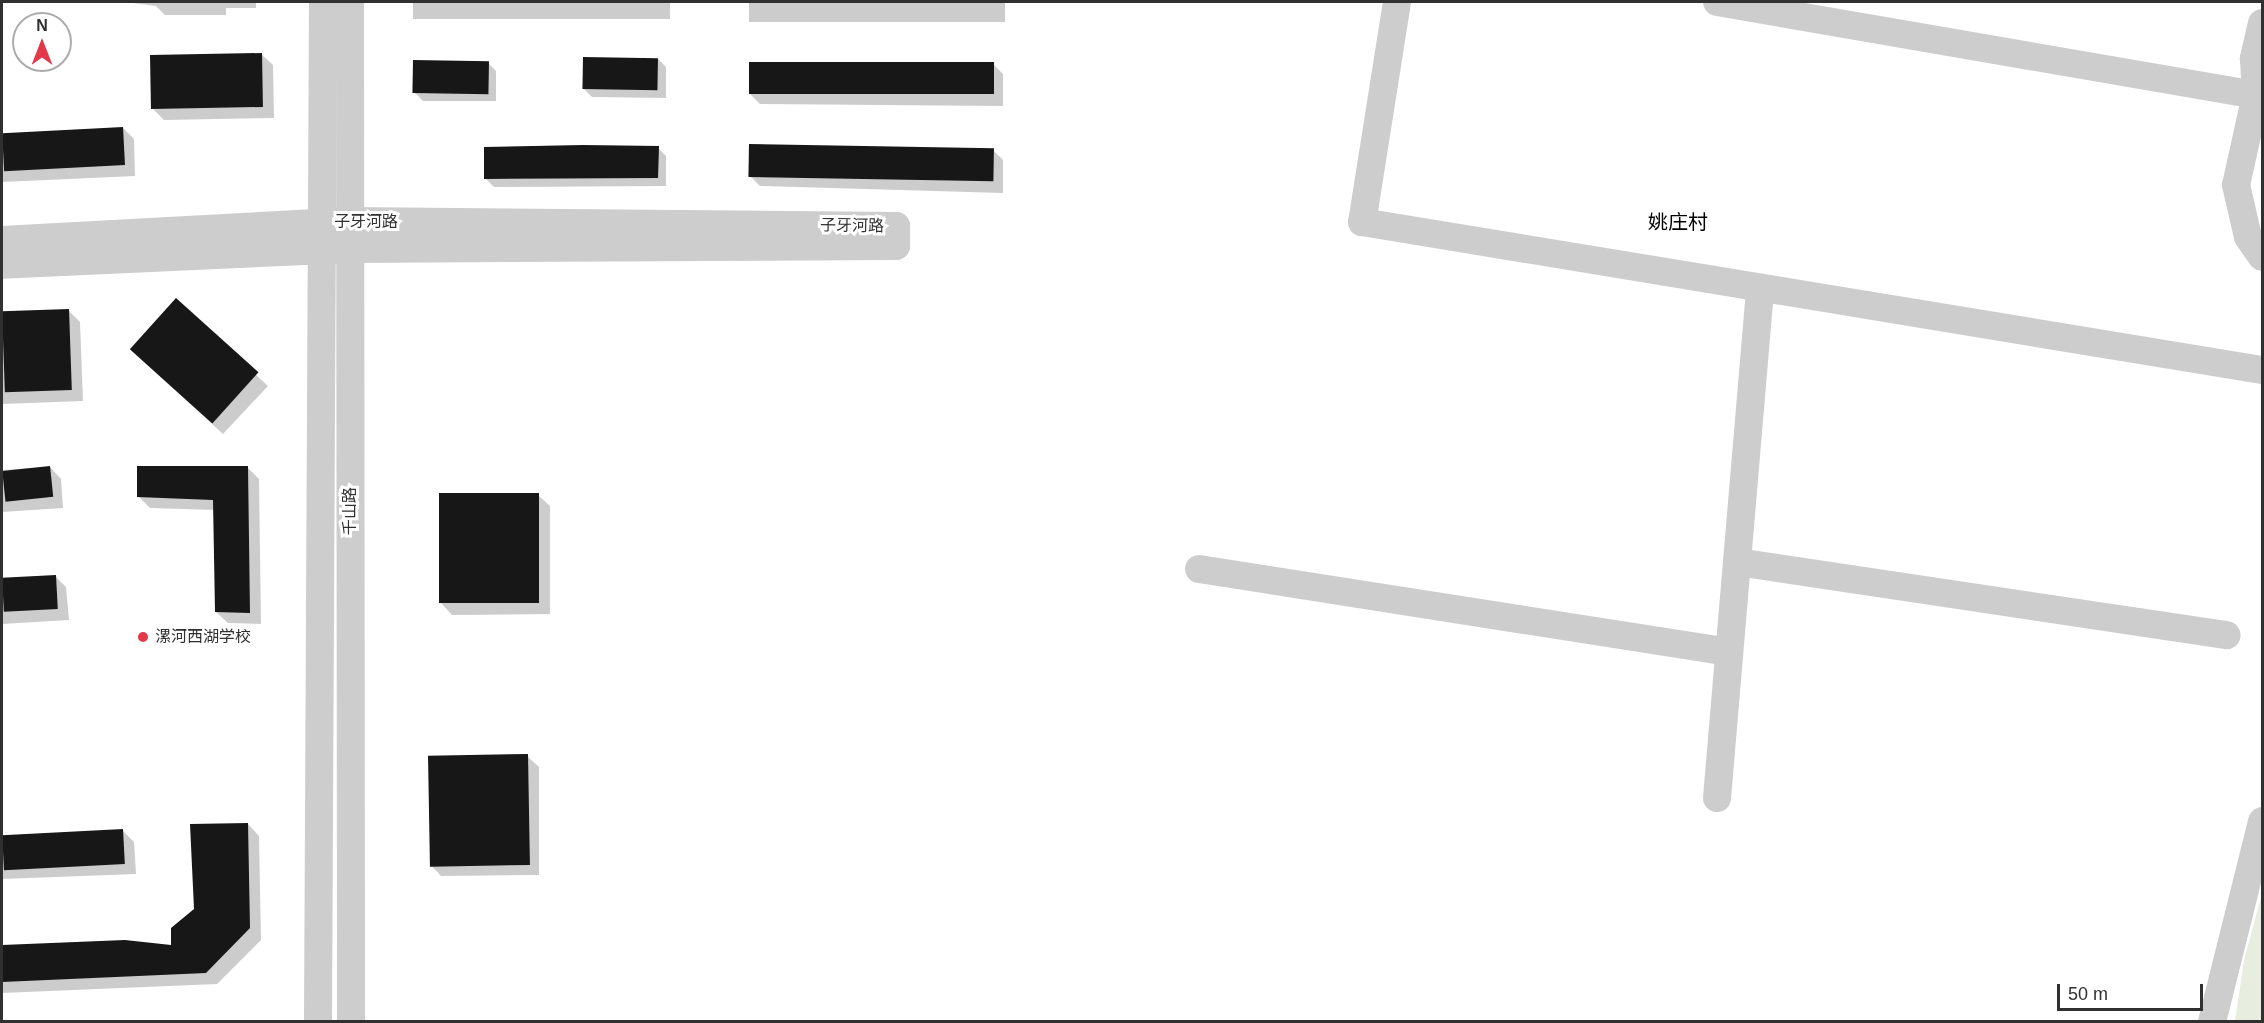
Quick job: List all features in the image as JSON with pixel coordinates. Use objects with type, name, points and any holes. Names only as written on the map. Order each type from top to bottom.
[{"type":"street","name":"千山路","points":[[323,2],[336,236],[351,1022]]},
{"type":"street","name":"千山路","points":[[318,1022],[336,236],[350,2]]},
{"type":"street","points":[[1397,2],[1362,222],[1760,290],[2262,370]]},
{"type":"street","points":[[1717,2],[2259,91]]},
{"type":"street","points":[[2262,23],[2254,59],[2259,91],[2236,185],[2248,237],[2262,257]]},
{"type":"street","name":"子牙河路","points":[[2,240],[896,226],[896,246],[336,236],[2,265]]},
{"type":"street","points":[[1717,798],[1760,290]]},
{"type":"street","points":[[1737,562],[2227,635]]},
{"type":"street","points":[[1198,569],[1729,652]]},
{"type":"street","points":[[2209,1020],[2262,821]]},
{"type":"shaded area","points":[[2262,894],[2262,1021],[2235,1021],[2244,960]]},
{"type":"building","points":[[262,53],[263,107],[151,109],[150,55]]},
{"type":"building","points":[[583,57],[658,58],[657,90],[582,89]]},
{"type":"building","points":[[413,60],[489,61],[488,94],[412,93]]},
{"type":"building","points":[[749,62],[994,62],[994,94],[749,94]]},
{"type":"building","points":[[123,127],[125,165],[4,171],[2,133]]},
{"type":"building","points":[[749,144],[994,148],[993,181],[748,177]]},
{"type":"building","points":[[659,146],[658,178],[484,179],[484,147]]},
{"type":"building","points":[[176,298],[258,372],[212,424],[130,349]]},
{"type":"building","points":[[69,309],[72,390],[5,392],[2,311]]},
{"type":"building","points":[[50,466],[53,497],[6,502],[2,471]]},
{"type":"building","points":[[137,466],[248,466],[250,613],[215,612],[213,500],[137,497]]},
{"type":"building","points":[[439,493],[539,493],[539,603],[439,603]]},
{"type":"building","points":[[56,575],[58,609],[4,612],[2,578]]},
{"type":"building","points":[[528,754],[530,865],[430,867],[428,756]]},
{"type":"building","points":[[248,823],[250,928],[206,973],[2,982],[2,945],[125,940],[171,945],[171,928],[194,909],[190,824]]},
{"type":"building","points":[[123,829],[125,864],[4,870],[2,835]]},
{"type":"place","name":"漯河西湖学校","points":[[143,637]]},
{"type":"district","name":"姚庄村","points":[[1678,222]]}]
